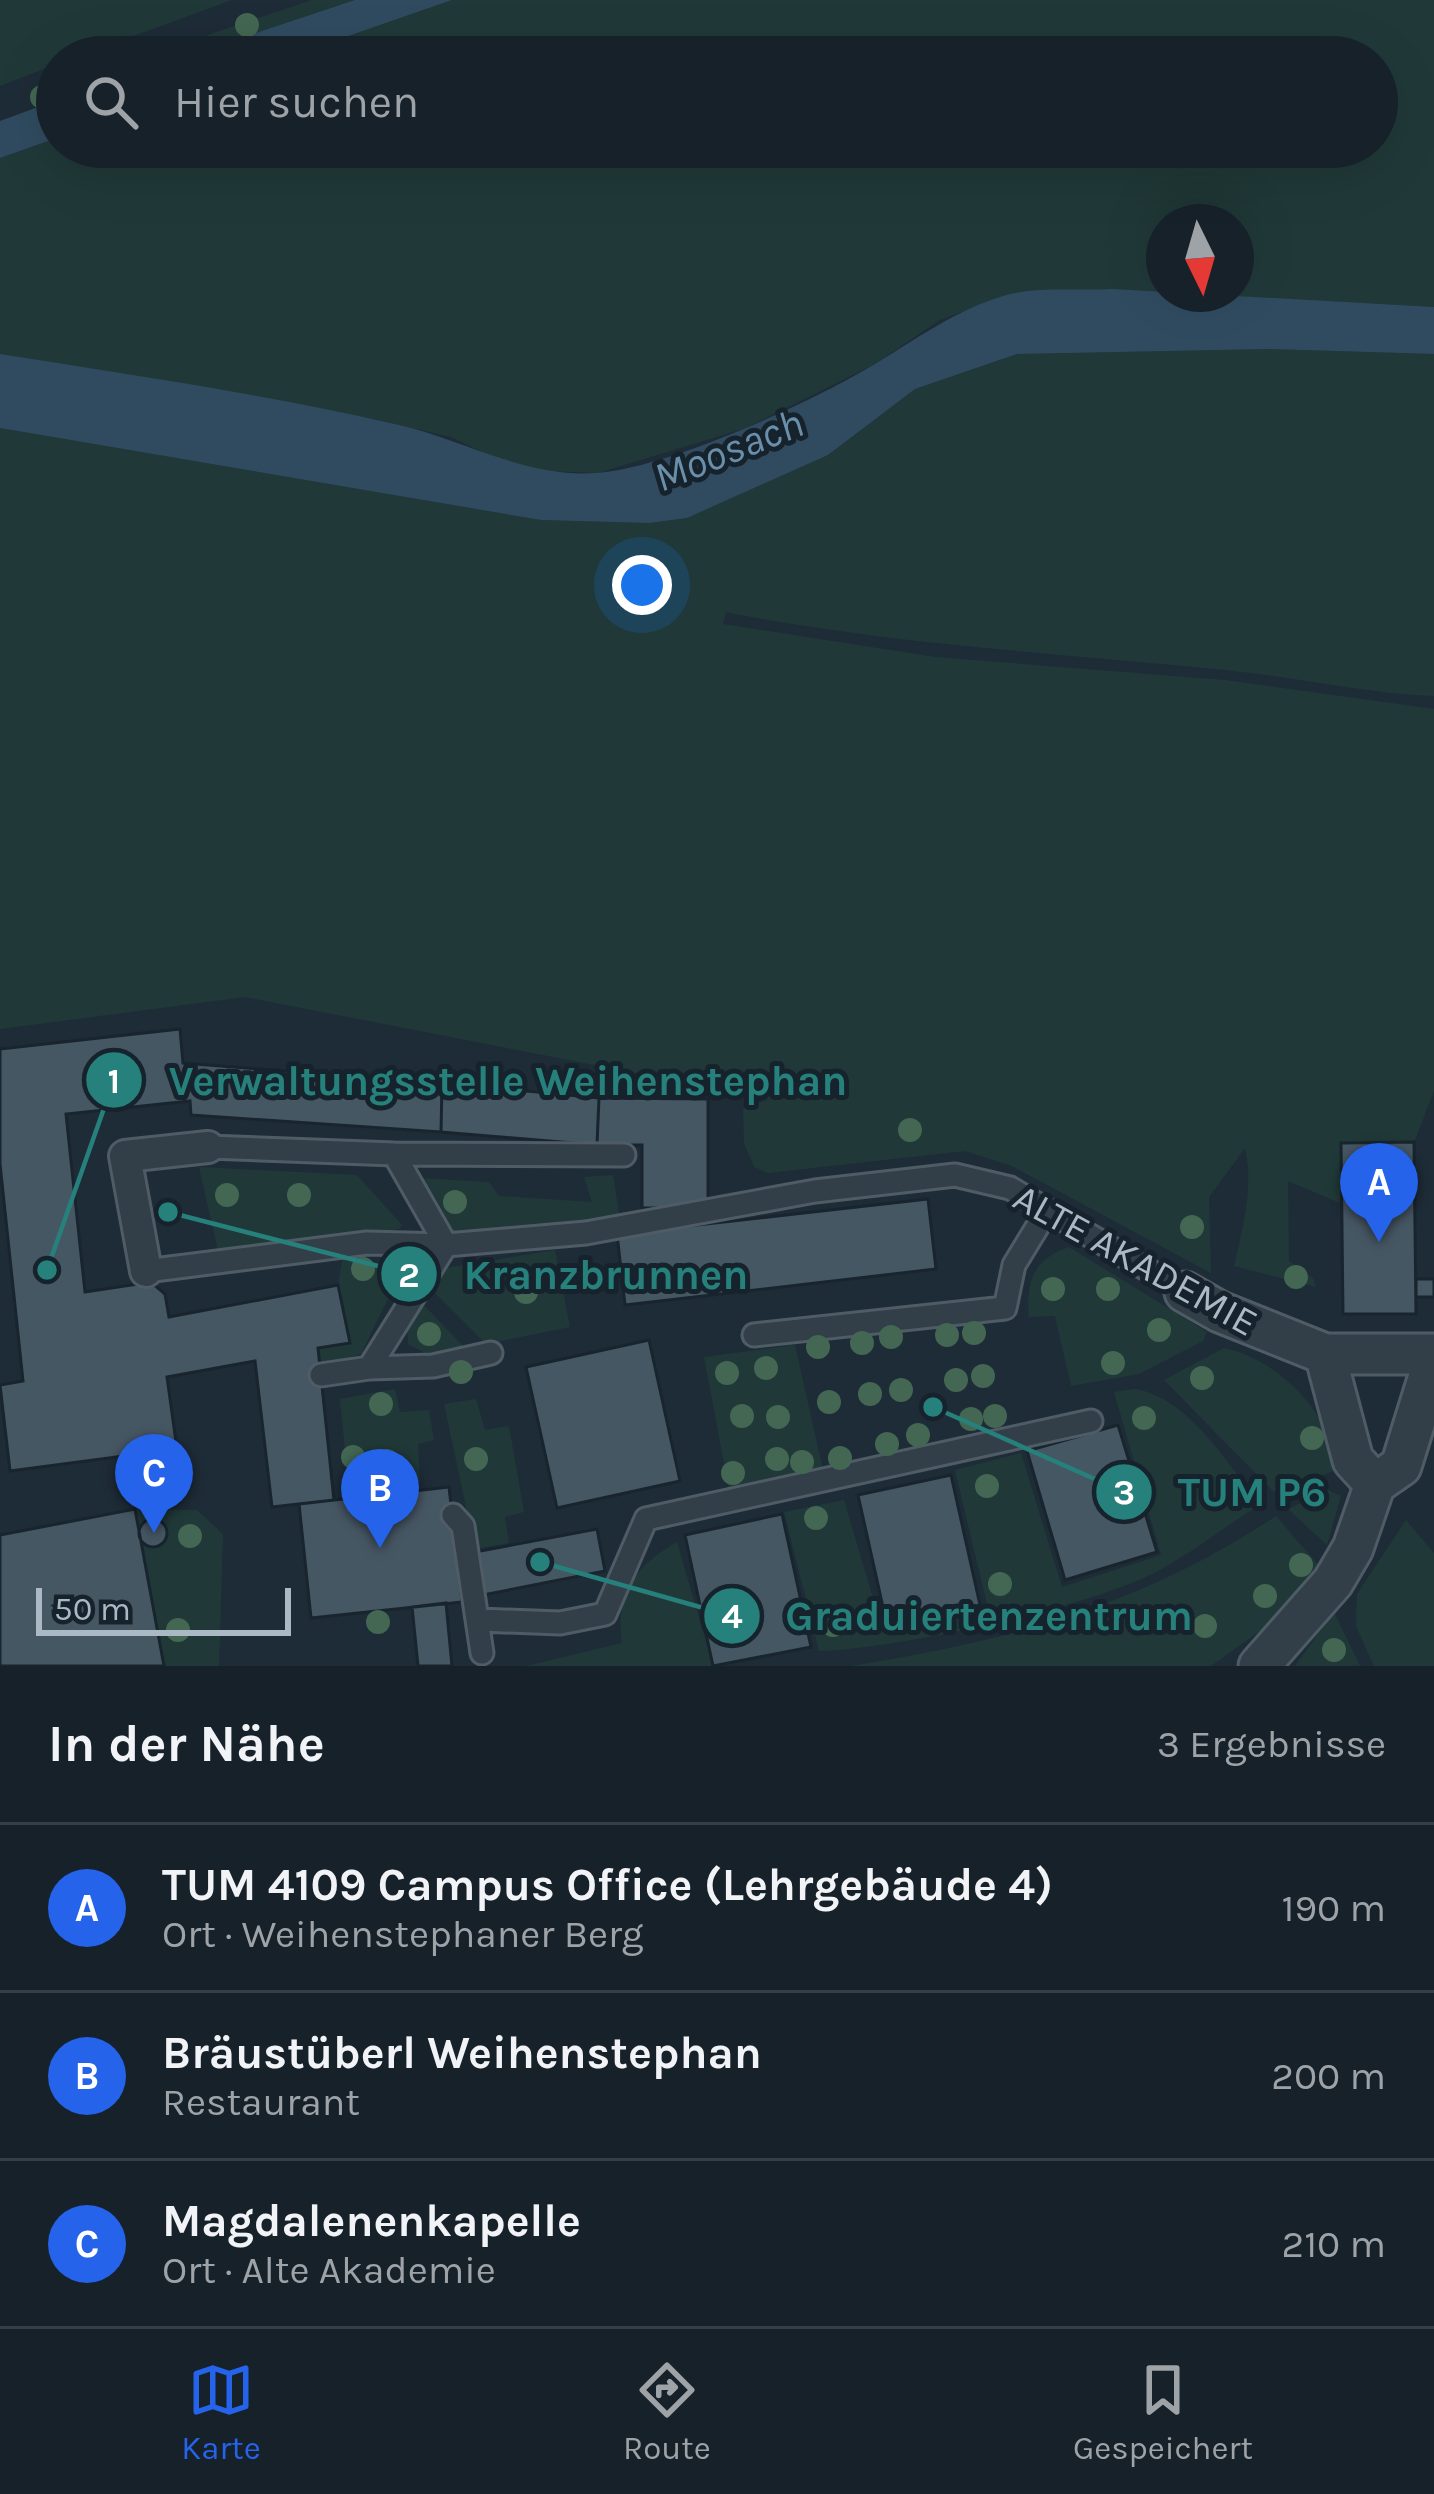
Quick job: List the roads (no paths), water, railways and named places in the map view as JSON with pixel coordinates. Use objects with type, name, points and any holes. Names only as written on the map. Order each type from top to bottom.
[{"type":"street","name":"ALTE AKADEMIE","points":[[146,1271],[125,1156],[208,1147]]},
{"type":"street","name":"ALTE AKADEMIE","points":[[1185,1292],[1220,1312],[1325,1354]]},
{"type":"street","points":[[1258,1666],[1333,1582],[1353,1548],[1375,1484],[1401,1466],[1434,1357],[1325,1354],[1353,1460],[1375,1484]]},
{"type":"lane","name":"ALTE AKADEMIE","points":[[208,1147],[624,1155]]},
{"type":"lane","points":[[369,1368],[446,1245],[394,1154]]},
{"type":"lane","name":"ALTE AKADEMIE","points":[[146,1271],[367,1243],[446,1245],[586,1233],[815,1191],[955,1175],[1010,1189],[1185,1292]]},
{"type":"lane","points":[[754,1335],[1005,1308],[1014,1265],[1047,1211]]},
{"type":"lane","points":[[321,1375],[433,1366],[491,1353]]},
{"type":"lane","points":[[479,1620],[560,1623],[605,1614],[646,1519],[1091,1421]]},
{"type":"lane","points":[[453,1515],[463,1526],[482,1653]]},
{"type":"water","points":[[355,0],[452,0],[348,36],[246,36]]},
{"type":"water","points":[[36,108],[36,145],[0,158],[0,121]]},
{"type":"water","name":"Moosach","points":[[1029,291],[1146,291],[1146,312],[1254,312],[1254,297],[1434,307],[1434,354],[1269,349],[1017,354],[915,389],[828,455],[687,518],[649,523],[541,520],[0,428],[0,354],[297,403],[395,424],[544,470],[596,473],[661,459],[778,414],[968,309]]},
{"type":"place","name":"Kranzbrunnen","points":[[168,1212]]},
{"type":"place","name":"TUM 4109 Campus Office (Lehrgebäude 4)","points":[[1379,1242]]},
{"type":"place","name":"Verwaltungsstelle Weihenstephan","points":[[47,1270]]},
{"type":"place","name":"TUM P6","points":[[933,1407]]},
{"type":"place","name":"Magdalenenkapelle","points":[[154,1533]]},
{"type":"place","name":"Bräustüberl Weihenstephan","points":[[380,1548]]},
{"type":"place","name":"Graduiertenzentrum","points":[[540,1562]]}]
